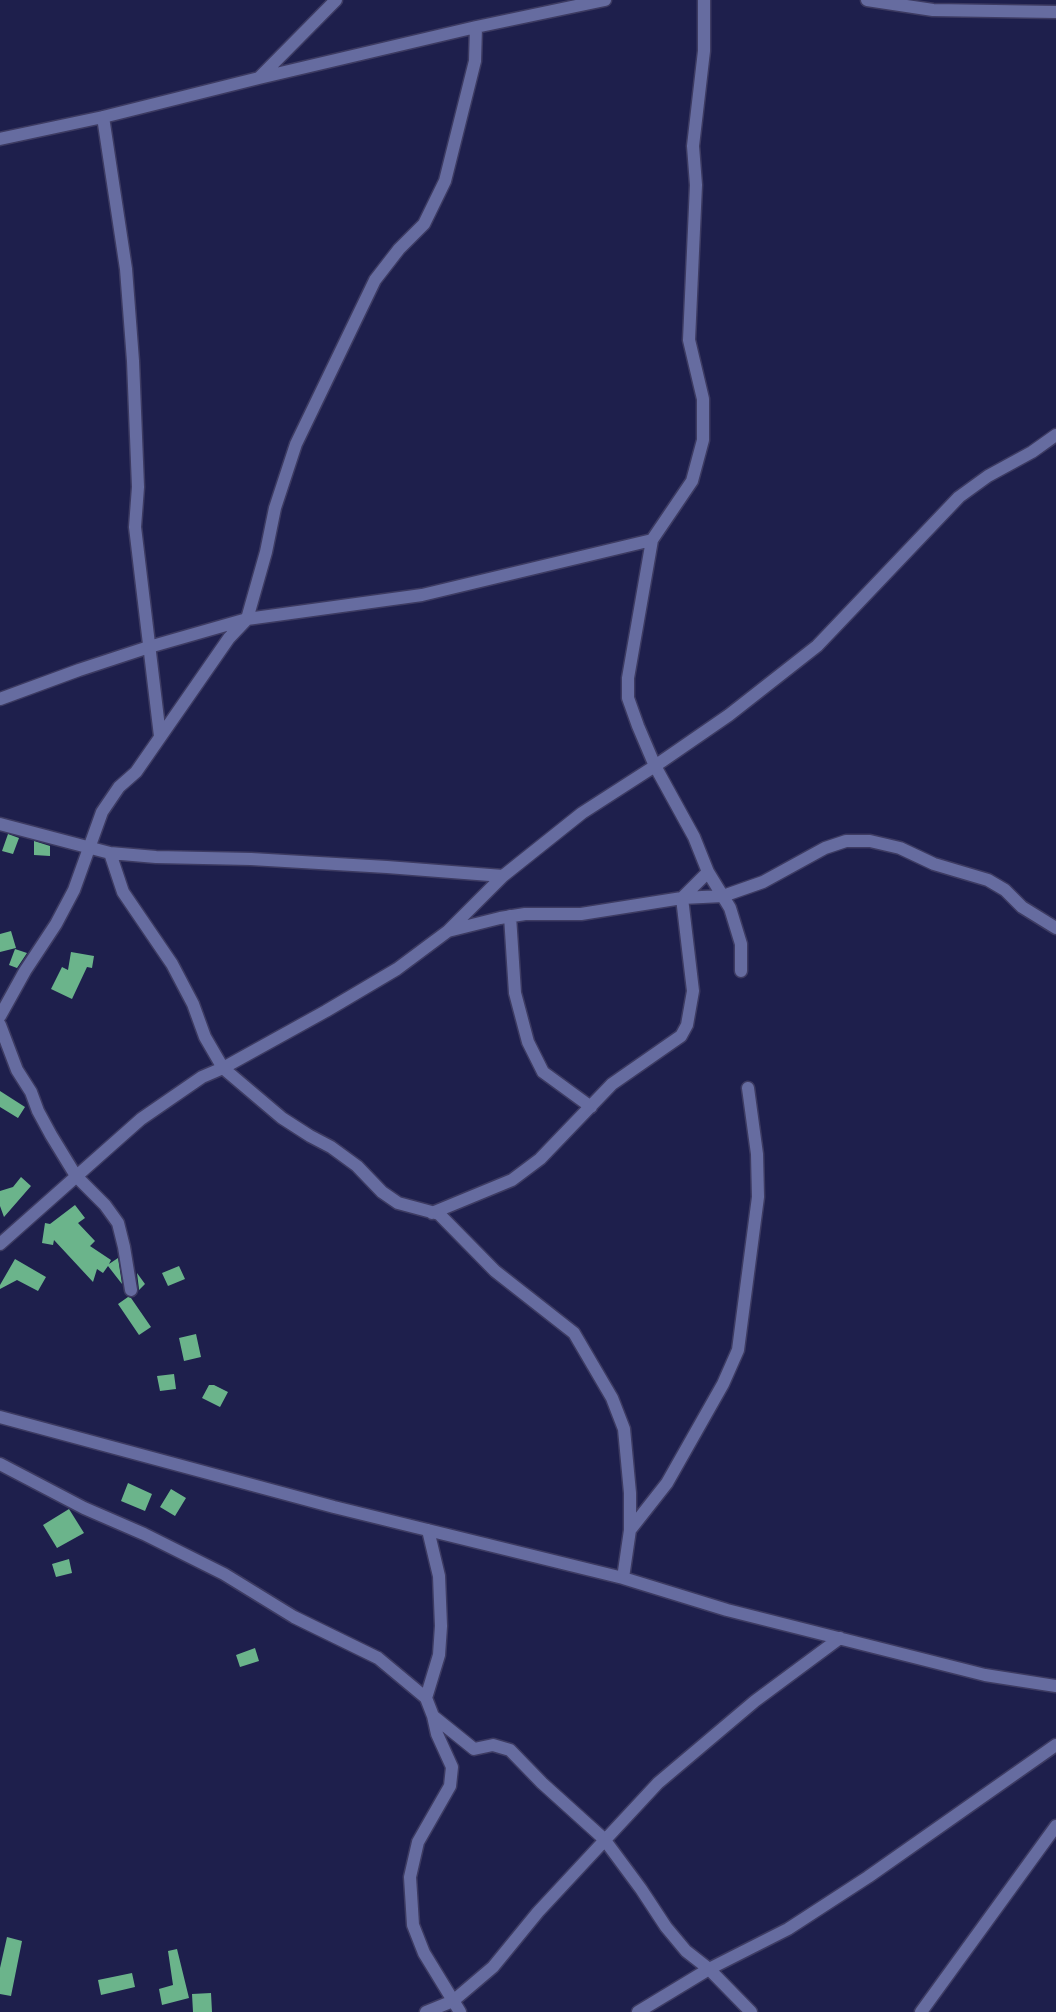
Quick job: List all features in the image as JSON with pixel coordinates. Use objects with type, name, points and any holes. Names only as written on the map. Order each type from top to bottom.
[{"type":"street","points":[[259,78],[336,0]]},
{"type":"street","points":[[0,139],[104,117],[476,27],[605,0]]},
{"type":"street","points":[[704,0],[704,51],[692,146],[696,185],[689,340],[703,399],[703,440],[692,481],[652,540],[628,678],[628,698],[655,766],[694,837],[708,872],[730,908],[741,944],[741,971]]},
{"type":"street","points":[[867,0],[933,10],[1056,12]]},
{"type":"street","points":[[0,1016],[74,890],[102,812],[119,787],[136,772],[228,638],[247,619],[266,552],[275,508],[296,444],[375,280],[399,249],[424,224],[445,181],[475,62],[476,27]]},
{"type":"street","points":[[104,117],[126,270],[133,361],[138,486],[135,527],[160,736]]},
{"type":"street","points":[[0,1244],[141,1118],[202,1077],[223,1068],[326,1011],[397,969],[448,931],[504,876],[582,813],[729,716],[817,646],[959,497],[988,476],[1032,452],[1056,435]]},
{"type":"street","points":[[0,699],[149,647],[247,619],[422,595],[652,540]]},
{"type":"street","points":[[0,824],[110,853],[156,857],[251,859],[414,868],[504,876]]},
{"type":"street","points":[[448,931],[525,914],[581,914],[682,898],[723,896],[763,882],[825,848],[846,841],[870,841],[900,848],[934,864],[988,880],[1005,890],[1022,907],[1056,928]]},
{"type":"street","points":[[110,853],[123,892],[172,964],[193,1004],[205,1037],[223,1068],[282,1118],[331,1147],[356,1166],[382,1192],[398,1203],[439,1214],[495,1271],[574,1333],[612,1398],[624,1430],[630,1493],[630,1530],[623,1578]]},
{"type":"street","points":[[682,898],[708,872]]},
{"type":"street","points":[[432,1213],[512,1180],[540,1159],[612,1084],[681,1036],[687,1025],[693,991],[682,898]]},
{"type":"street","points":[[510,916],[516,993],[528,1042],[543,1072],[591,1107]]},
{"type":"street","points":[[0,1025],[17,1070],[31,1092],[38,1110],[76,1176],[105,1205],[118,1223],[131,1290]]},
{"type":"street","points":[[630,1530],[667,1483],[723,1384],[738,1350],[758,1197],[757,1154],[748,1088]]},
{"type":"street","points":[[0,1417],[334,1507],[623,1578],[727,1610],[986,1675],[1056,1686]]},
{"type":"street","points":[[0,1464],[84,1508],[144,1534],[215,1570],[294,1617],[378,1658],[426,1698],[434,1716],[437,1734],[452,1767],[450,1786],[418,1842],[410,1877],[413,1925],[424,1952],[456,2007]]},
{"type":"street","points":[[426,1698],[439,1655],[441,1626],[439,1576],[428,1530]]},
{"type":"street","points":[[426,2012],[456,2007],[493,1967],[538,1912],[658,1782],[754,1701],[840,1638]]},
{"type":"street","points":[[434,1716],[474,1749],[493,1745],[510,1750],[542,1783],[604,1840],[686,1952],[709,1969],[751,2012]]},
{"type":"street","points":[[638,2012],[709,1969],[796,1924],[868,1877],[1056,1745]]},
{"type":"street","points":[[921,2012],[1056,1826]]},
{"type":"building","points":[[8,834],[19,838],[13,854],[2,851]]},
{"type":"building","points":[[34,841],[50,846],[50,856],[34,855]]},
{"type":"building","points":[[11,931],[16,948],[0,952],[0,934]]},
{"type":"building","points":[[15,949],[27,953],[17,968],[9,965]]},
{"type":"building","points":[[71,952],[94,956],[92,968],[87,967],[72,999],[51,989],[62,967],[68,970]]},
{"type":"building","points":[[0,1091],[25,1107],[18,1118],[0,1107]]},
{"type":"building","points":[[21,1177],[31,1186],[4,1217],[0,1206],[0,1191],[13,1187]]},
{"type":"building","points":[[75,1205],[85,1218],[78,1223],[95,1241],[90,1246],[111,1260],[109,1264],[118,1258],[122,1284],[108,1266],[103,1273],[97,1269],[93,1282],[54,1240],[53,1245],[42,1243],[45,1223],[50,1224]]},
{"type":"building","points":[[15,1259],[46,1277],[38,1291],[17,1280],[0,1289],[0,1285]]},
{"type":"building","points":[[179,1266],[185,1279],[168,1286],[162,1273]]},
{"type":"building","points":[[137,1273],[145,1284],[139,1290],[139,1289]]},
{"type":"building","points":[[128,1297],[131,1298],[151,1327],[139,1335],[118,1304]]},
{"type":"building","points":[[196,1334],[201,1357],[184,1361],[179,1338]]},
{"type":"building","points":[[174,1374],[176,1389],[160,1391],[157,1376]]},
{"type":"building","points":[[209,1385],[214,1385],[228,1392],[220,1407],[202,1398]]},
{"type":"building","points":[[128,1483],[152,1494],[145,1511],[121,1501]]},
{"type":"building","points":[[171,1489],[186,1498],[175,1516],[160,1507]]},
{"type":"building","points":[[69,1509],[84,1533],[57,1548],[43,1525]]},
{"type":"building","points":[[69,1559],[72,1573],[56,1577],[52,1564]]},
{"type":"building","points":[[255,1648],[259,1661],[240,1667],[236,1655]]},
{"type":"building","points":[[7,1937],[22,1941],[11,1996],[0,1994],[0,1968]]},
{"type":"building","points":[[177,1949],[189,1998],[162,2005],[159,1989],[173,1985],[168,1951]]},
{"type":"building","points":[[132,1973],[135,1987],[101,1995],[98,1980]]},
{"type":"building","points":[[211,1993],[212,2012],[193,2012],[192,1994]]}]
